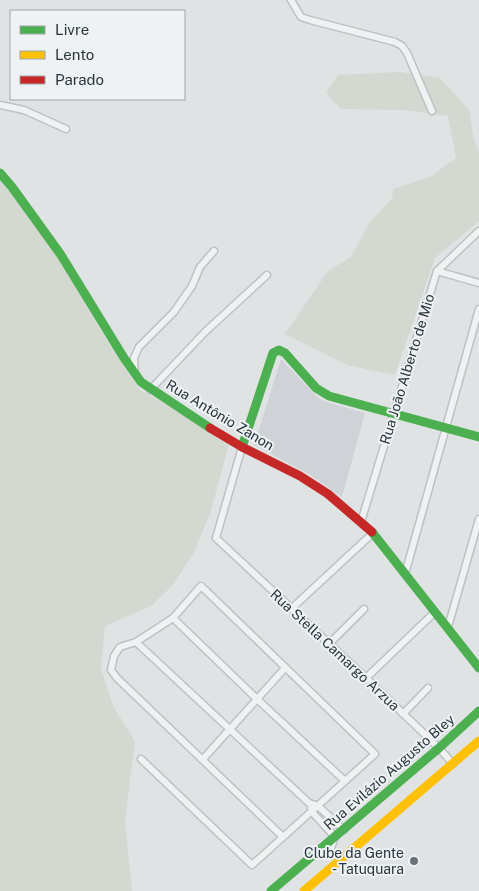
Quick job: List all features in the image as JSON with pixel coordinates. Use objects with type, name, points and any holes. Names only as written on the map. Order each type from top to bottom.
[{"type":"street","points":[[291,0],[301,17],[395,42],[402,46],[407,53],[432,111]]},
{"type":"street","points":[[0,105],[24,110],[66,129]]},
{"type":"street","name":"Rua Antônio Zanon","points":[[0,173],[12,186],[61,255],[141,382],[150,390],[242,447],[300,476],[328,494],[373,533],[479,668]]},
{"type":"street","name":"Rua João Alberto de Mio","points":[[360,522],[437,271],[479,231]]},
{"type":"street","points":[[135,374],[134,358],[138,347],[174,312],[192,286],[200,267],[214,251]]},
{"type":"street","points":[[437,271],[479,283]]},
{"type":"street","points":[[150,390],[205,332],[267,275]]},
{"type":"street","points":[[406,574],[479,309]]},
{"type":"street","points":[[242,447],[272,353],[279,350],[285,353],[316,388],[329,396],[479,437]]},
{"type":"street","name":"Rua Stella Camargo Arzua","points":[[242,447],[216,538],[440,748],[453,764]]},
{"type":"street","points":[[448,627],[479,519]]},
{"type":"street","points":[[291,609],[373,533]]},
{"type":"street","points":[[140,759],[252,865],[375,754],[200,586],[173,618],[136,642],[120,647],[114,656],[111,670],[117,678],[283,837]]},
{"type":"street","points":[[328,644],[364,609]]},
{"type":"street","points":[[366,678],[435,612]]},
{"type":"street","points":[[173,618],[345,781]]},
{"type":"street","points":[[136,642],[309,803],[318,806],[344,830]]},
{"type":"street","name":"Rua Antônio Zanon","points":[[462,645],[479,655]]},
{"type":"street","points":[[203,759],[286,668]]},
{"type":"street","points":[[403,714],[428,688]]},
{"type":"street","name":"Rua Evilázio Augusto Bley","points":[[270,891],[440,748],[479,711]]},
{"type":"street","points":[[304,891],[479,741]]},
{"type":"street","points":[[309,803],[312,812],[335,837],[331,848],[337,857],[344,857]]},
{"type":"shaded area","points":[[399,72],[440,78],[469,110],[474,140],[479,151],[479,221],[435,258],[395,375],[347,365],[285,334],[328,271],[351,257],[369,223],[392,199],[393,189],[430,177],[456,158],[448,116],[404,110],[341,109],[326,93],[338,75]]},
{"type":"shaded area","points":[[0,177],[57,255],[106,339],[140,390],[178,411],[229,444],[210,514],[194,552],[173,585],[151,606],[105,626],[101,668],[113,706],[135,741],[125,821],[132,891],[0,891]]},
{"type":"shaded area","points":[[281,359],[323,401],[365,413],[342,497],[307,473],[254,445]]},
{"type":"traffic: fast","points":[[0,173],[61,255],[124,358],[141,382],[210,428]]},
{"type":"traffic: fast","points":[[242,447],[273,353],[279,350],[285,353],[316,388],[329,396],[479,437]]},
{"type":"traffic: fast","points":[[372,532],[479,668]]},
{"type":"traffic: fast","points":[[271,891],[439,748],[479,711]]},
{"type":"traffic: slow","points":[[304,891],[479,741]]},
{"type":"traffic: jam","points":[[210,428],[242,447],[300,476],[328,494],[372,532]]},
{"type":"place","name":"Clube da Gente - Tatuquara","points":[[414,861]]}]
